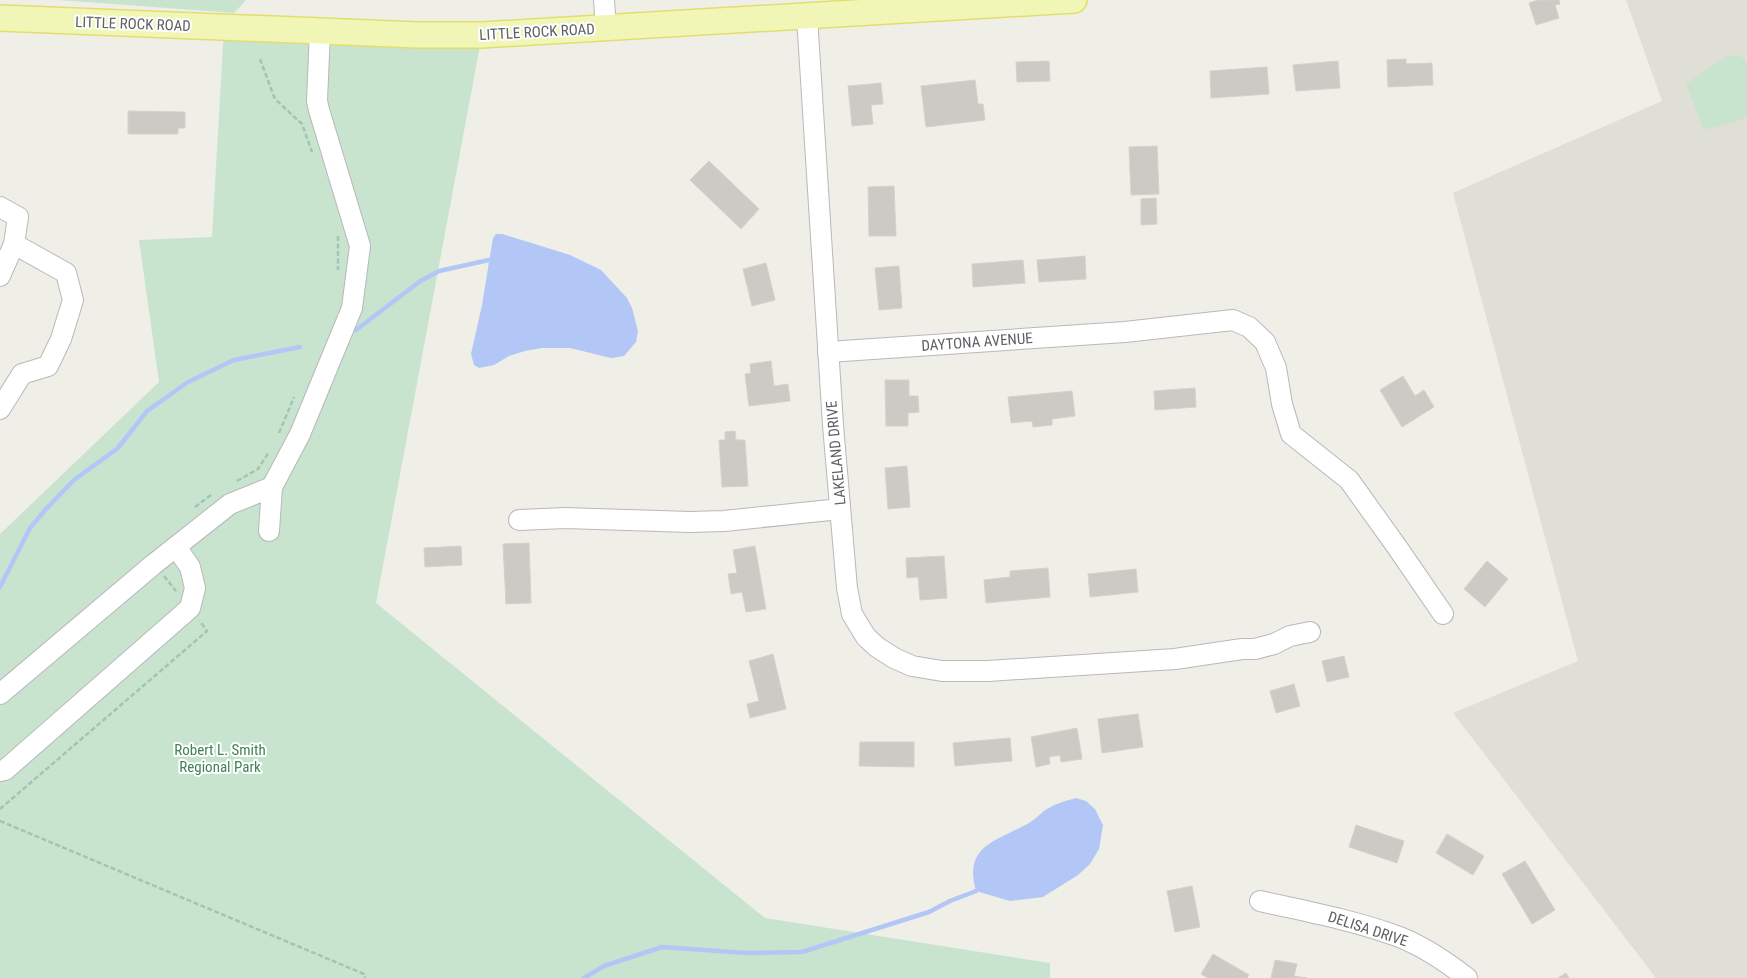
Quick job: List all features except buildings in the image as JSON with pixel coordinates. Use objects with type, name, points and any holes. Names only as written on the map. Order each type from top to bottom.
[{"type":"main road","name":"LITTLE ROCK ROAD","points":[[0,18],[418,35],[482,35],[808,17],[903,5],[1074,0]]},
{"type":"street","points":[[604,0],[606,29]]},
{"type":"street","name":"LAKELAND DRIVE","points":[[808,17],[828,352],[847,588],[852,614],[866,637],[894,658],[912,666],[942,671],[988,671],[1175,659],[1242,649],[1255,649],[1274,644],[1290,636],[1310,632]]},
{"type":"street","points":[[269,531],[272,487],[300,434],[352,308],[360,246],[317,102],[320,31]]},
{"type":"street","points":[[0,207],[18,217],[14,244],[0,276]]},
{"type":"street","points":[[0,409],[22,374],[48,366],[61,338],[74,300],[66,273],[14,244]]},
{"type":"street","name":"DAYTONA AVENUE","points":[[828,352],[1125,332],[1233,320],[1249,327],[1266,342],[1276,368],[1282,404],[1291,434],[1349,480],[1443,614]]},
{"type":"street","points":[[0,694],[154,564],[230,504],[272,487]]},
{"type":"street","points":[[519,520],[566,518],[690,522],[724,521],[840,509]]},
{"type":"street","points":[[0,772],[5,770],[190,608],[195,588],[190,567],[176,547]]},
{"type":"street","name":"DELISA DRIVE","points":[[1260,901],[1336,918],[1392,934],[1448,963],[1467,978]]},
{"type":"path","points":[[260,60],[275,99],[302,124],[315,160]]},
{"type":"path","points":[[338,235],[338,274]]},
{"type":"path","points":[[278,436],[297,392]]},
{"type":"path","points":[[235,482],[258,469],[274,444]]},
{"type":"path","points":[[191,511],[213,494]]},
{"type":"path","points":[[0,809],[207,630],[154,564]]},
{"type":"path","points":[[0,821],[364,974],[365,978]]},
{"type":"shaded area","points":[[1626,0],[1747,0],[1747,978],[1656,978],[1453,713],[1578,661],[1453,193],[1662,101]]},
{"type":"green space","points":[[59,0],[246,0],[234,13]]},
{"type":"green space","name":"Robert L. Smith Regional Park","points":[[224,27],[482,35],[376,603],[765,918],[1050,963],[1050,978],[0,978],[0,534],[159,382],[139,240],[212,237]]},
{"type":"green space","points":[[1728,55],[1742,57],[1747,64],[1747,118],[1704,130],[1686,84]]},
{"type":"water","points":[[496,234],[502,234],[570,255],[601,270],[627,298],[632,308],[638,331],[636,342],[624,356],[611,358],[570,348],[542,348],[509,356],[494,365],[479,368],[474,365],[471,354],[482,305],[493,238]]},
{"type":"water","points":[[1076,798],[1086,801],[1095,809],[1103,825],[1099,849],[1090,864],[1078,875],[1043,897],[1010,901],[976,891],[973,876],[974,864],[986,846],[1029,823],[1052,806]]},
{"type":"waterway","points":[[356,330],[419,282],[439,271],[489,260]]},
{"type":"waterway","points":[[0,587],[30,528],[74,480],[118,448],[147,411],[188,382],[234,360],[300,347]]},
{"type":"waterway","points":[[584,978],[604,966],[662,947],[746,953],[802,952],[929,912],[976,891]]}]
